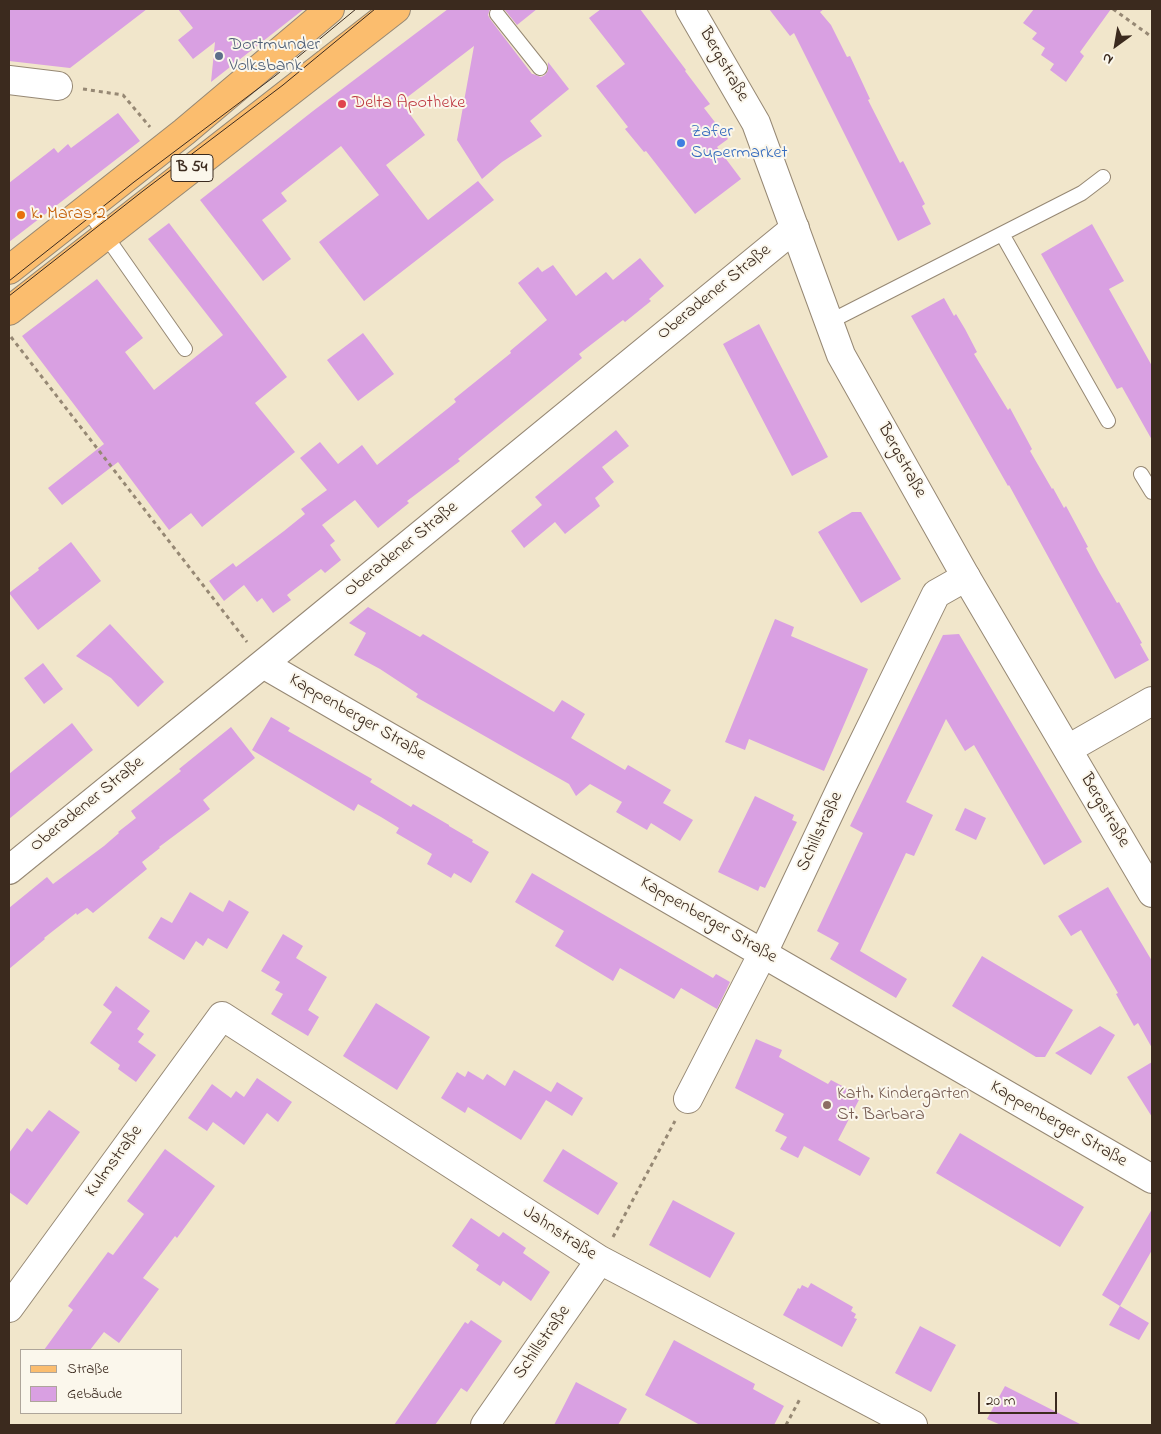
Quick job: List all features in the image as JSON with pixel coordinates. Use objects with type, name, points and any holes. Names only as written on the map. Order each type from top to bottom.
[{"type":"main road","name":"B 54","points":[[9,270],[184,132],[330,9]]},
{"type":"main road","name":"B 54","points":[[9,311],[396,9]]},
{"type":"street","name":"Bergstraße","points":[[690,9],[756,123],[841,355],[966,577],[1152,893]]},
{"type":"street","points":[[9,80],[58,86]]},
{"type":"street","name":"Oberadener Straße","points":[[9,870],[795,228]]},
{"type":"street","name":"Schillstraße","points":[[688,1099],[763,953],[936,594],[966,577]]},
{"type":"street","name":"Kappenberger Straße","points":[[263,664],[1152,1179]]},
{"type":"street","points":[[1068,749],[1152,701]]},
{"type":"street","name":"Jahnstraße","points":[[222,1016],[600,1260],[913,1425]]},
{"type":"street","name":"Kulmstraße","points":[[9,1308],[222,1016]]},
{"type":"street","name":"Schillstraße","points":[[485,1425],[600,1260]]},
{"type":"lane","points":[[497,14],[540,68]]},
{"type":"lane","points":[[829,322],[1082,193],[1103,177]]},
{"type":"lane","points":[[87,209],[185,349]]},
{"type":"lane","points":[[1002,234],[1108,421]]},
{"type":"lane","points":[[1141,474],[1152,492]]},
{"type":"path","points":[[1114,9],[1152,37]]},
{"type":"path","points":[[58,86],[123,95],[152,129]]},
{"type":"path","points":[[9,334],[263,664]]},
{"type":"path","points":[[600,1260],[688,1099]]},
{"type":"path","points":[[786,1425],[814,1373]]},
{"type":"building","points":[[9,9],[147,9],[70,68],[9,61]]},
{"type":"building","points":[[178,9],[304,9],[211,82],[215,42],[193,59],[178,40],[193,28]]},
{"type":"building","points":[[448,9],[490,9],[488,15],[490,19],[532,74],[541,77],[545,75],[548,71],[548,62],[569,89],[530,121],[542,136],[502,162],[482,179],[457,140],[474,46],[401,102],[425,135],[386,165],[428,220],[478,181],[494,200],[364,301],[319,242],[379,195],[341,146],[281,193],[287,201],[262,220],[291,259],[263,281],[200,200],[313,111]]},
{"type":"building","points":[[504,9],[537,9],[517,25]]},
{"type":"building","points":[[601,9],[640,9],[710,104],[704,108],[728,139],[717,147],[741,179],[695,214],[646,151],[644,152],[625,129],[628,127],[596,86],[625,64],[589,18]]},
{"type":"building","points":[[769,9],[824,9],[820,12],[831,25],[847,57],[850,56],[870,99],[868,100],[900,163],[903,161],[925,204],[922,206],[931,224],[898,241],[794,33],[790,36]]},
{"type":"building","points":[[1034,9],[1111,9],[1080,52],[1084,56],[1066,82],[1050,70],[1054,64],[1041,55],[1045,48],[1032,39],[1037,33],[1023,23]]},
{"type":"building","points":[[118,113],[140,141],[9,242],[9,183],[54,148],[58,153],[68,144],[71,148]]},
{"type":"building","points":[[169,223],[287,377],[255,403],[295,452],[202,527],[191,513],[169,530],[118,462],[62,505],[48,488],[104,444],[22,336],[97,279],[143,338],[125,352],[154,390],[223,335],[148,239]]},
{"type":"building","points":[[1092,224],[1124,281],[1109,289],[1152,366],[1152,440],[1122,387],[1117,389],[1041,254]]},
{"type":"building","points":[[640,258],[664,286],[649,299],[651,301],[579,354],[582,358],[458,459],[460,461],[407,501],[409,503],[378,528],[355,500],[322,525],[335,541],[330,545],[341,560],[325,573],[321,569],[287,595],[291,600],[273,613],[262,598],[257,602],[244,585],[224,601],[209,581],[233,563],[236,567],[284,531],[305,514],[301,509],[327,490],[300,458],[320,442],[338,464],[362,445],[377,465],[456,402],[454,399],[511,353],[510,351],[547,320],[518,283],[538,267],[542,272],[553,265],[576,296],[606,272],[613,280]]},
{"type":"building","points":[[944,298],[954,316],[956,314],[965,329],[977,352],[974,354],[1008,410],[1010,408],[1032,449],[1030,451],[1064,508],[1066,506],[1099,572],[1117,603],[1119,602],[1142,643],[1140,644],[1149,660],[1115,679],[1009,485],[911,316]]},
{"type":"building","points":[[759,324],[828,457],[792,476],[723,344]]},
{"type":"building","points":[[363,333],[394,374],[358,401],[327,360]]},
{"type":"building","points":[[616,430],[629,446],[602,467],[614,482],[595,498],[600,506],[565,534],[555,522],[524,548],[511,531],[542,505],[535,497]]},
{"type":"building","points":[[852,512],[861,512],[901,579],[861,603],[818,532]]},
{"type":"building","points":[[71,542],[101,581],[38,630],[9,593]]},
{"type":"building","points":[[368,607],[420,637],[423,634],[554,712],[562,700],[585,714],[571,738],[625,770],[628,765],[671,790],[663,803],[693,820],[680,841],[651,823],[647,830],[616,812],[622,802],[590,784],[576,796],[569,784],[416,697],[418,694],[380,669],[354,655],[366,633],[349,623]]},
{"type":"building","points":[[775,619],[794,627],[791,636],[868,669],[824,771],[749,739],[745,750],[725,742]]},
{"type":"building","points":[[110,624],[164,682],[138,707],[111,678],[76,656]]},
{"type":"building","points":[[959,634],[1082,842],[1044,865],[974,745],[965,751],[946,719],[906,802],[933,815],[914,856],[906,853],[860,951],[907,979],[896,998],[830,959],[839,943],[817,931],[863,833],[850,826],[943,635]]},
{"type":"building","points":[[43,663],[63,689],[44,704],[24,678]]},
{"type":"building","points":[[271,717],[290,728],[288,731],[372,779],[370,782],[411,807],[413,804],[449,825],[489,852],[471,883],[454,873],[451,878],[427,864],[432,854],[396,833],[399,828],[381,817],[358,804],[354,811],[252,750]]},
{"type":"building","points":[[72,723],[93,750],[9,819],[9,774]]},
{"type":"building","points":[[231,727],[255,758],[203,800],[210,809],[142,862],[147,869],[93,913],[87,908],[77,915],[76,913],[9,969],[9,908],[47,877],[53,884],[104,846],[136,818],[131,811],[181,771],[179,769]]},
{"type":"building","points":[[755,796],[794,815],[792,820],[797,822],[765,888],[760,886],[758,891],[718,872]]},
{"type":"building","points":[[965,808],[986,818],[976,840],[955,830]]},
{"type":"building","points":[[532,873],[713,978],[716,974],[730,982],[717,1009],[681,988],[674,999],[620,968],[613,981],[555,946],[564,931],[515,902]]},
{"type":"building","points":[[1108,887],[1152,961],[1152,1048],[1138,1023],[1134,1026],[1116,994],[1118,993],[1081,930],[1071,936],[1058,916]]},
{"type":"building","points":[[190,892],[223,912],[229,900],[249,912],[227,949],[208,938],[203,946],[196,941],[184,960],[148,938],[161,917],[172,923]]},
{"type":"building","points":[[283,934],[303,946],[296,958],[327,977],[308,1010],[319,1017],[308,1036],[271,1014],[283,994],[275,990],[280,982],[261,971]]},
{"type":"building","points":[[982,956],[1073,1010],[1045,1057],[1036,1057],[952,1006]]},
{"type":"building","points":[[116,986],[150,1011],[137,1029],[144,1034],[138,1042],[156,1055],[136,1082],[118,1069],[120,1065],[90,1043],[112,1012],[103,1005]]},
{"type":"building","points":[[376,1003],[430,1037],[397,1090],[343,1056]]},
{"type":"building","points":[[1100,1026],[1115,1035],[1091,1075],[1055,1053]]},
{"type":"building","points":[[756,1039],[782,1050],[779,1057],[828,1084],[831,1080],[861,1096],[838,1140],[870,1158],[860,1176],[804,1146],[798,1158],[780,1149],[787,1137],[775,1131],[784,1114],[735,1088]]},
{"type":"building","points":[[1152,1062],[1152,1117],[1127,1077]]},
{"type":"building","points":[[514,1070],[551,1092],[557,1082],[583,1098],[572,1116],[546,1100],[521,1140],[468,1107],[465,1113],[441,1098],[457,1072],[465,1077],[468,1071],[483,1080],[487,1074],[505,1086]]},
{"type":"building","points":[[257,1078],[292,1102],[278,1122],[267,1113],[244,1145],[213,1122],[207,1131],[188,1118],[212,1084],[231,1098],[236,1091],[244,1097]]},
{"type":"building","points":[[49,1110],[80,1132],[27,1205],[9,1192],[9,1153],[27,1128],[32,1132]]},
{"type":"building","points":[[960,1133],[1084,1207],[1060,1247],[936,1173]]},
{"type":"building","points":[[165,1149],[215,1186],[177,1238],[175,1236],[143,1278],[159,1289],[119,1343],[104,1332],[91,1349],[45,1349],[73,1310],[68,1306],[108,1252],[113,1255],[144,1214],[127,1201]]},
{"type":"building","points":[[563,1149],[618,1183],[598,1215],[543,1181]]},
{"type":"building","points":[[673,1200],[735,1233],[710,1278],[649,1245]]},
{"type":"building","points":[[1152,1209],[1152,1250],[1120,1306],[1102,1295]]},
{"type":"building","points":[[471,1218],[499,1237],[503,1232],[526,1248],[523,1253],[550,1272],[531,1301],[503,1281],[500,1286],[476,1270],[479,1265],[452,1246]]},
{"type":"building","points":[[811,1283],[853,1307],[851,1311],[856,1314],[854,1318],[857,1319],[842,1347],[783,1315],[798,1288],[800,1289],[802,1285],[808,1288]]},
{"type":"building","points":[[1120,1306],[1149,1323],[1139,1340],[1109,1325]]},
{"type":"building","points":[[471,1320],[502,1341],[467,1392],[461,1388],[435,1425],[394,1425],[465,1322],[468,1324]]},
{"type":"building","points":[[920,1326],[956,1345],[931,1392],[895,1373]]},
{"type":"building","points":[[674,1340],[755,1384],[753,1389],[784,1406],[774,1425],[700,1425],[645,1395]]},
{"type":"building","points":[[576,1382],[627,1409],[618,1425],[554,1425]]},
{"type":"building","points":[[1005,1386],[1082,1425],[1001,1425],[987,1419]]},
{"type":"tram line","points":[[9,281],[134,182],[275,76],[356,9]]},
{"type":"tram line","points":[[9,296],[283,85],[375,9]]},
{"type":"place","name":"Dortmunder Volksbank","points":[[219,56]]},
{"type":"place","name":"Delta Apotheke","points":[[342,104]]},
{"type":"place","name":"Zafer Supermarket","points":[[681,143]]},
{"type":"place","name":"k. Maras 2","points":[[21,215]]},
{"type":"place","name":"Kath. Kindergarten St. Barbara","points":[[827,1105]]}]
